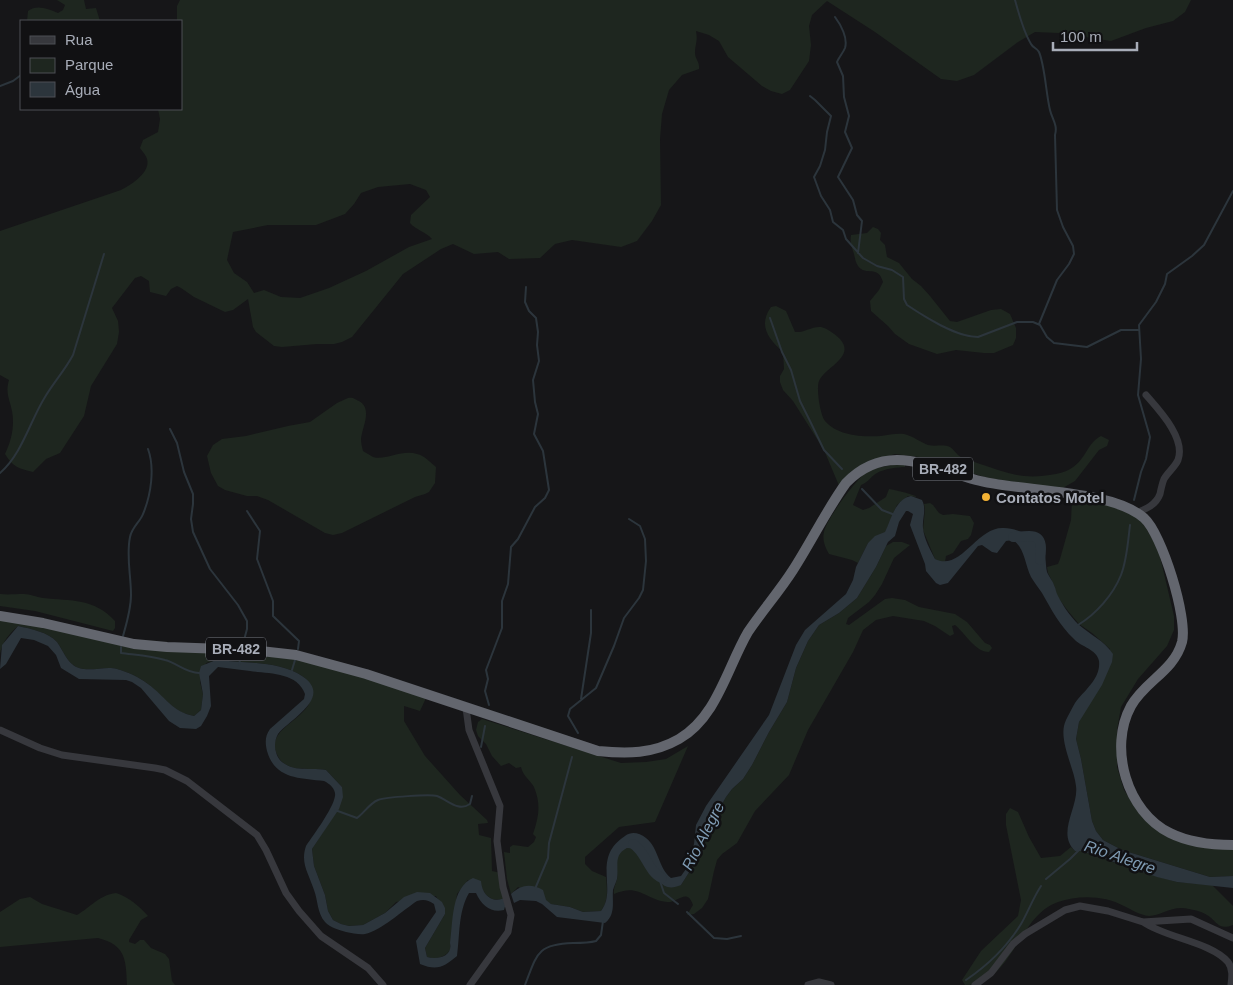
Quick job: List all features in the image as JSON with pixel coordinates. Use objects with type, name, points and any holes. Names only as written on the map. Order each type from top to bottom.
[{"type":"highway","name":"BR-482","points":[[0,616],[43,623],[134,644],[175,648],[252,650],[296,655],[366,674],[598,751],[638,753],[655,750],[680,739],[708,711],[749,631],[793,570],[846,483],[856,472],[878,462],[892,459],[911,460],[982,482],[1109,501],[1136,513],[1151,527],[1160,542],[1181,614],[1183,639],[1176,658],[1170,666],[1141,691],[1130,707],[1121,739],[1126,776],[1130,789],[1145,813],[1168,832],[1190,841],[1233,845]]},
{"type":"street","points":[[1136,513],[1156,501],[1164,479],[1177,461],[1180,447],[1168,421],[1146,395]]},
{"type":"street","points":[[466,708],[469,730],[500,806],[497,841],[506,897],[512,915],[508,932],[470,985]]},
{"type":"street","points":[[0,730],[40,748],[62,755],[165,770],[187,781],[257,835],[286,893],[308,922],[321,936],[368,968],[383,985]]},
{"type":"street","points":[[975,985],[992,973],[1018,940],[1065,910],[1080,906],[1091,907],[1143,922],[1191,919],[1233,938]]},
{"type":"street","points":[[1143,922],[1151,928],[1214,952],[1222,957],[1231,969],[1231,985]]},
{"type":"street","points":[[808,985],[819,982],[830,985]]},
{"type":"green space","points":[[57,0],[84,0],[86,9],[96,8],[100,20],[27,20],[28,11],[31,9],[43,8],[58,13],[63,10],[65,5]]},
{"type":"green space","points":[[180,0],[1191,0],[1185,12],[1173,21],[1146,28],[1111,41],[1059,33],[1035,32],[1018,42],[974,75],[957,81],[941,79],[875,32],[827,1],[812,15],[809,26],[811,45],[809,61],[790,90],[782,94],[762,86],[728,57],[719,41],[709,35],[696,31],[695,53],[699,69],[682,75],[669,90],[662,114],[660,139],[661,205],[637,241],[621,247],[572,240],[555,244],[540,258],[509,259],[498,252],[474,254],[453,244],[441,249],[403,274],[352,337],[334,344],[274,346],[256,332],[253,327],[248,299],[233,310],[225,312],[194,297],[177,286],[171,289],[166,296],[150,292],[149,281],[141,276],[135,278],[112,308],[118,321],[117,344],[91,386],[84,416],[60,453],[46,459],[33,472],[24,470],[13,464],[5,454],[11,439],[13,422],[8,393],[9,380],[0,375],[0,231],[121,190],[143,173],[146,169],[147,159],[140,148],[143,140],[158,132],[160,119],[158,110],[182,110],[182,20],[177,20],[177,6]],"holes":[[[410,184],[426,190],[430,197],[411,215],[410,223],[432,239],[409,247],[366,271],[329,288],[300,298],[281,297],[264,290],[254,293],[247,282],[234,273],[227,260],[233,232],[268,225],[316,225],[345,214],[361,193],[378,187]]]},
{"type":"green space","points":[[873,227],[881,233],[880,240],[885,245],[887,257],[899,263],[950,321],[957,322],[991,310],[1001,309],[1010,314],[1016,328],[1016,338],[1013,345],[994,353],[956,350],[937,354],[909,344],[895,334],[871,311],[870,301],[883,282],[881,277],[878,273],[865,271],[858,266],[851,245],[851,235],[867,233]]},
{"type":"green space","points":[[776,306],[786,311],[795,332],[818,327],[823,328],[838,337],[844,345],[842,357],[822,376],[818,384],[823,418],[830,426],[843,433],[866,436],[904,434],[928,445],[950,447],[960,457],[1009,473],[1026,476],[1045,476],[1066,471],[1079,462],[1095,440],[1101,436],[1109,440],[1107,446],[1099,450],[1075,481],[1061,489],[988,478],[919,457],[895,454],[868,462],[840,488],[824,450],[793,401],[783,390],[780,382],[780,376],[784,369],[783,352],[769,337],[765,326],[767,314],[771,307]]},
{"type":"green space","points":[[348,398],[359,401],[365,409],[366,418],[361,439],[363,451],[378,458],[411,453],[427,459],[436,467],[435,483],[429,492],[342,533],[333,535],[325,533],[268,500],[225,490],[218,486],[211,473],[207,456],[213,445],[222,439],[246,436],[310,422],[337,403]]},
{"type":"green space","points":[[897,464],[905,465],[905,467],[891,468],[875,474],[861,485],[853,505],[863,510],[869,508],[886,497],[889,489],[917,497],[908,496],[897,505],[885,533],[868,543],[858,563],[829,554],[824,543],[824,532],[830,519],[849,491],[867,472]]},
{"type":"green space","points":[[1072,500],[1105,504],[1139,517],[1158,548],[1174,616],[1174,630],[1167,646],[1138,679],[1121,707],[1117,730],[1117,767],[1124,790],[1139,813],[1158,828],[1233,850],[1233,876],[1210,877],[1122,850],[1103,840],[1096,831],[1092,821],[1076,739],[1079,722],[1110,649],[1079,624],[1068,611],[1056,595],[1047,567],[1058,564],[1060,559],[1071,520]]},
{"type":"green space","points":[[930,503],[943,515],[970,516],[974,523],[968,539],[961,541],[953,553],[946,556],[945,562],[941,563],[935,559],[923,530],[924,504]]},
{"type":"green space","points":[[893,542],[902,542],[910,545],[894,558],[875,595],[848,618],[846,624],[849,625],[885,599],[905,600],[919,607],[955,614],[967,622],[985,643],[990,645],[992,648],[989,652],[975,646],[955,625],[952,626],[954,634],[950,636],[924,621],[893,616],[876,620],[863,630],[853,652],[808,730],[789,775],[755,811],[737,843],[717,860],[708,899],[702,908],[694,914],[687,915],[693,905],[691,900],[685,896],[667,902],[630,890],[614,894],[617,879],[617,858],[621,851],[626,848],[637,850],[647,859],[653,871],[681,885],[702,852],[707,831],[726,797],[743,779],[752,765],[787,702],[796,668],[808,641],[819,625],[839,613],[857,598],[886,546]]},
{"type":"green space","points":[[0,594],[26,594],[90,604],[99,608],[115,621],[115,628],[113,631],[35,611],[0,606]]},
{"type":"green space","points":[[0,617],[90,636],[320,662],[426,698],[420,711],[404,706],[404,721],[425,756],[460,795],[487,820],[488,823],[478,824],[479,835],[491,838],[492,871],[501,873],[508,896],[503,900],[492,899],[486,895],[481,887],[468,880],[457,894],[450,950],[437,958],[427,957],[425,948],[445,914],[436,896],[396,902],[385,913],[363,925],[349,926],[333,920],[328,911],[325,895],[314,866],[312,849],[328,824],[342,787],[326,770],[295,768],[284,763],[276,752],[275,743],[278,735],[306,708],[311,700],[311,688],[306,679],[293,671],[272,665],[216,660],[206,663],[200,682],[203,694],[201,710],[194,716],[174,708],[148,684],[129,673],[112,668],[82,669],[77,667],[68,659],[57,642],[39,631],[18,626],[6,638],[0,654]]},
{"type":"green space","points":[[482,719],[621,763],[666,759],[688,746],[655,822],[619,827],[585,857],[585,864],[592,871],[606,877],[606,899],[601,911],[583,912],[570,907],[551,904],[518,887],[511,894],[504,852],[510,853],[510,847],[513,845],[528,847],[534,842],[536,837],[533,834],[537,821],[538,799],[534,787],[521,767],[516,768],[509,763],[501,766],[478,736],[476,730],[478,722]]},
{"type":"green space","points":[[1010,808],[1018,812],[1041,858],[1060,856],[1071,847],[1075,851],[1082,851],[1138,871],[1177,882],[1212,885],[1233,906],[1233,925],[1228,927],[1221,926],[1205,914],[1189,909],[1177,908],[1149,916],[1116,902],[1100,898],[1074,898],[1058,902],[1044,910],[1033,921],[1005,962],[994,974],[981,982],[965,985],[962,980],[981,951],[1018,916],[1021,900],[1006,825],[1006,814]]},
{"type":"green space","points":[[116,893],[134,902],[148,916],[141,920],[129,942],[135,944],[140,940],[144,940],[151,948],[165,954],[169,959],[172,981],[175,985],[127,985],[123,955],[114,945],[98,938],[0,947],[0,912],[20,899],[30,897],[42,904],[77,915],[105,896]]},
{"type":"water","points":[[911,496],[922,500],[924,532],[935,559],[944,561],[953,559],[994,529],[1014,529],[1034,539],[1043,549],[1047,572],[1057,595],[1065,607],[1078,624],[1101,641],[1113,654],[1112,662],[1102,685],[1079,722],[1076,739],[1092,821],[1096,831],[1103,840],[1122,850],[1210,877],[1233,876],[1233,888],[1177,882],[1082,851],[1075,851],[1070,844],[1068,828],[1076,786],[1063,735],[1066,720],[1075,703],[1095,679],[1099,667],[1098,657],[1077,642],[1060,623],[1031,577],[1017,543],[1013,540],[1006,541],[997,553],[982,545],[978,546],[948,583],[940,585],[926,571],[910,525],[913,514],[906,511],[899,522],[895,536],[888,542],[876,567],[857,598],[839,613],[819,625],[808,641],[796,668],[787,702],[752,765],[743,779],[726,797],[707,831],[702,852],[681,885],[671,887],[663,885],[644,855],[637,850],[627,848],[618,857],[612,912],[605,923],[557,917],[536,901],[520,900],[514,903],[511,894],[522,887],[530,886],[543,890],[546,900],[551,904],[570,907],[583,912],[601,911],[606,902],[609,854],[625,836],[636,833],[646,838],[654,847],[663,869],[671,878],[681,876],[686,869],[694,844],[696,825],[706,806],[769,715],[796,645],[805,630],[846,594],[853,580],[856,567],[868,543],[875,536],[885,532],[897,506],[901,501]]},
{"type":"water","points":[[18,626],[39,631],[49,636],[57,642],[70,662],[77,667],[82,669],[112,668],[129,673],[148,684],[180,711],[194,716],[201,710],[203,694],[199,673],[201,666],[216,660],[272,665],[293,671],[302,676],[311,684],[312,700],[278,734],[275,748],[278,757],[285,764],[300,769],[326,770],[342,787],[343,797],[339,809],[312,849],[314,866],[325,895],[328,911],[333,920],[349,926],[363,925],[385,913],[404,897],[417,892],[430,893],[442,902],[445,908],[445,914],[425,948],[427,957],[436,958],[444,956],[449,951],[454,906],[461,889],[473,878],[481,881],[484,891],[490,898],[498,900],[508,896],[504,910],[491,909],[481,902],[476,893],[469,893],[461,916],[457,956],[440,967],[420,964],[416,941],[436,912],[434,904],[428,901],[417,901],[385,925],[365,934],[346,932],[330,926],[320,915],[306,868],[304,852],[331,808],[335,791],[324,781],[297,778],[282,772],[271,760],[266,745],[266,737],[270,729],[304,699],[305,694],[296,682],[282,675],[218,667],[209,676],[211,706],[201,726],[196,729],[180,728],[169,721],[141,688],[132,682],[126,680],[79,679],[61,668],[56,655],[48,646],[34,640],[21,638],[6,664],[0,669],[2,645]]},
{"type":"waterway","points":[[1015,0],[1026,34],[1032,45],[1039,52],[1043,65],[1051,113],[1056,128],[1057,210],[1073,246],[1074,254],[1057,280],[1039,324]]},
{"type":"waterway","points":[[835,17],[842,28],[846,40],[845,48],[837,62],[843,76],[844,97],[849,116],[845,132],[852,148],[838,177],[853,200],[857,215],[862,221],[858,253]]},
{"type":"waterway","points":[[0,86],[20,76]]},
{"type":"waterway","points":[[810,96],[831,116],[825,150],[814,177],[821,196],[830,210],[833,222],[843,230],[846,239],[863,258],[877,266],[892,270],[903,277],[904,299],[907,305],[941,326],[960,334],[978,337],[1017,322],[1033,322],[1040,325],[1047,337],[1054,343],[1087,347],[1121,330],[1139,330]]},
{"type":"waterway","points":[[1134,500],[1146,459],[1150,437],[1138,395],[1141,359],[1139,325],[1156,302],[1165,284],[1167,274],[1204,245],[1233,191]]},
{"type":"waterway","points":[[0,473],[20,447],[45,397],[73,355],[104,254]]},
{"type":"waterway","points":[[489,705],[485,691],[488,679],[486,670],[502,628],[502,601],[508,584],[511,547],[518,539],[535,507],[545,498],[549,490],[543,451],[534,434],[538,414],[533,380],[539,361],[538,332],[536,318],[529,311],[525,302],[526,287]]},
{"type":"waterway","points":[[770,318],[782,352],[791,370],[800,401],[824,450],[842,469]]},
{"type":"waterway","points":[[170,429],[177,443],[184,472],[193,494],[191,519],[193,532],[210,569],[238,605],[247,621],[243,644]]},
{"type":"waterway","points":[[123,636],[131,600],[130,537],[132,530],[143,514],[151,481],[152,473],[148,449]]},
{"type":"waterway","points":[[862,489],[882,510],[895,515]]},
{"type":"waterway","points":[[247,511],[260,531],[257,559],[273,601],[273,616],[299,641],[298,649]]},
{"type":"waterway","points":[[578,733],[568,716],[570,709],[596,688],[624,618],[643,590],[646,561],[645,539],[640,526],[629,519]]},
{"type":"waterway","points":[[1078,625],[1103,603],[1118,582],[1125,563],[1130,525]]},
{"type":"waterway","name":"Rio Alegre","points":[[1013,537],[1033,536],[1037,538],[1041,545],[1040,560]]},
{"type":"waterway","points":[[581,699],[591,633],[591,610]]},
{"type":"waterway","points":[[121,647],[121,653],[169,661],[194,673],[199,673]]},
{"type":"waterway","points":[[239,665],[241,655]]},
{"type":"waterway","points":[[292,670],[295,660]]},
{"type":"waterway","points":[[481,747],[485,726]]},
{"type":"waterway","points":[[535,889],[548,858],[549,843],[572,757]]},
{"type":"waterway","points":[[335,810],[357,818],[372,803],[383,799],[433,795],[461,807],[470,804],[472,796]]},
{"type":"waterway","name":"Rio Alegre","points":[[633,844],[641,852],[653,871],[662,878]]},
{"type":"waterway","points":[[1046,879],[1080,849]]},
{"type":"waterway","points":[[660,881],[664,893],[678,904]]},
{"type":"waterway","points":[[966,980],[989,962],[1010,940],[1021,924],[1041,886]]},
{"type":"waterway","points":[[687,912],[714,938],[727,939],[741,936]]},
{"type":"waterway","points":[[525,985],[540,953],[545,949],[561,944],[596,941],[601,935],[603,921]]},
{"type":"place","name":"Contatos Motel","points":[[986,497]]}]
